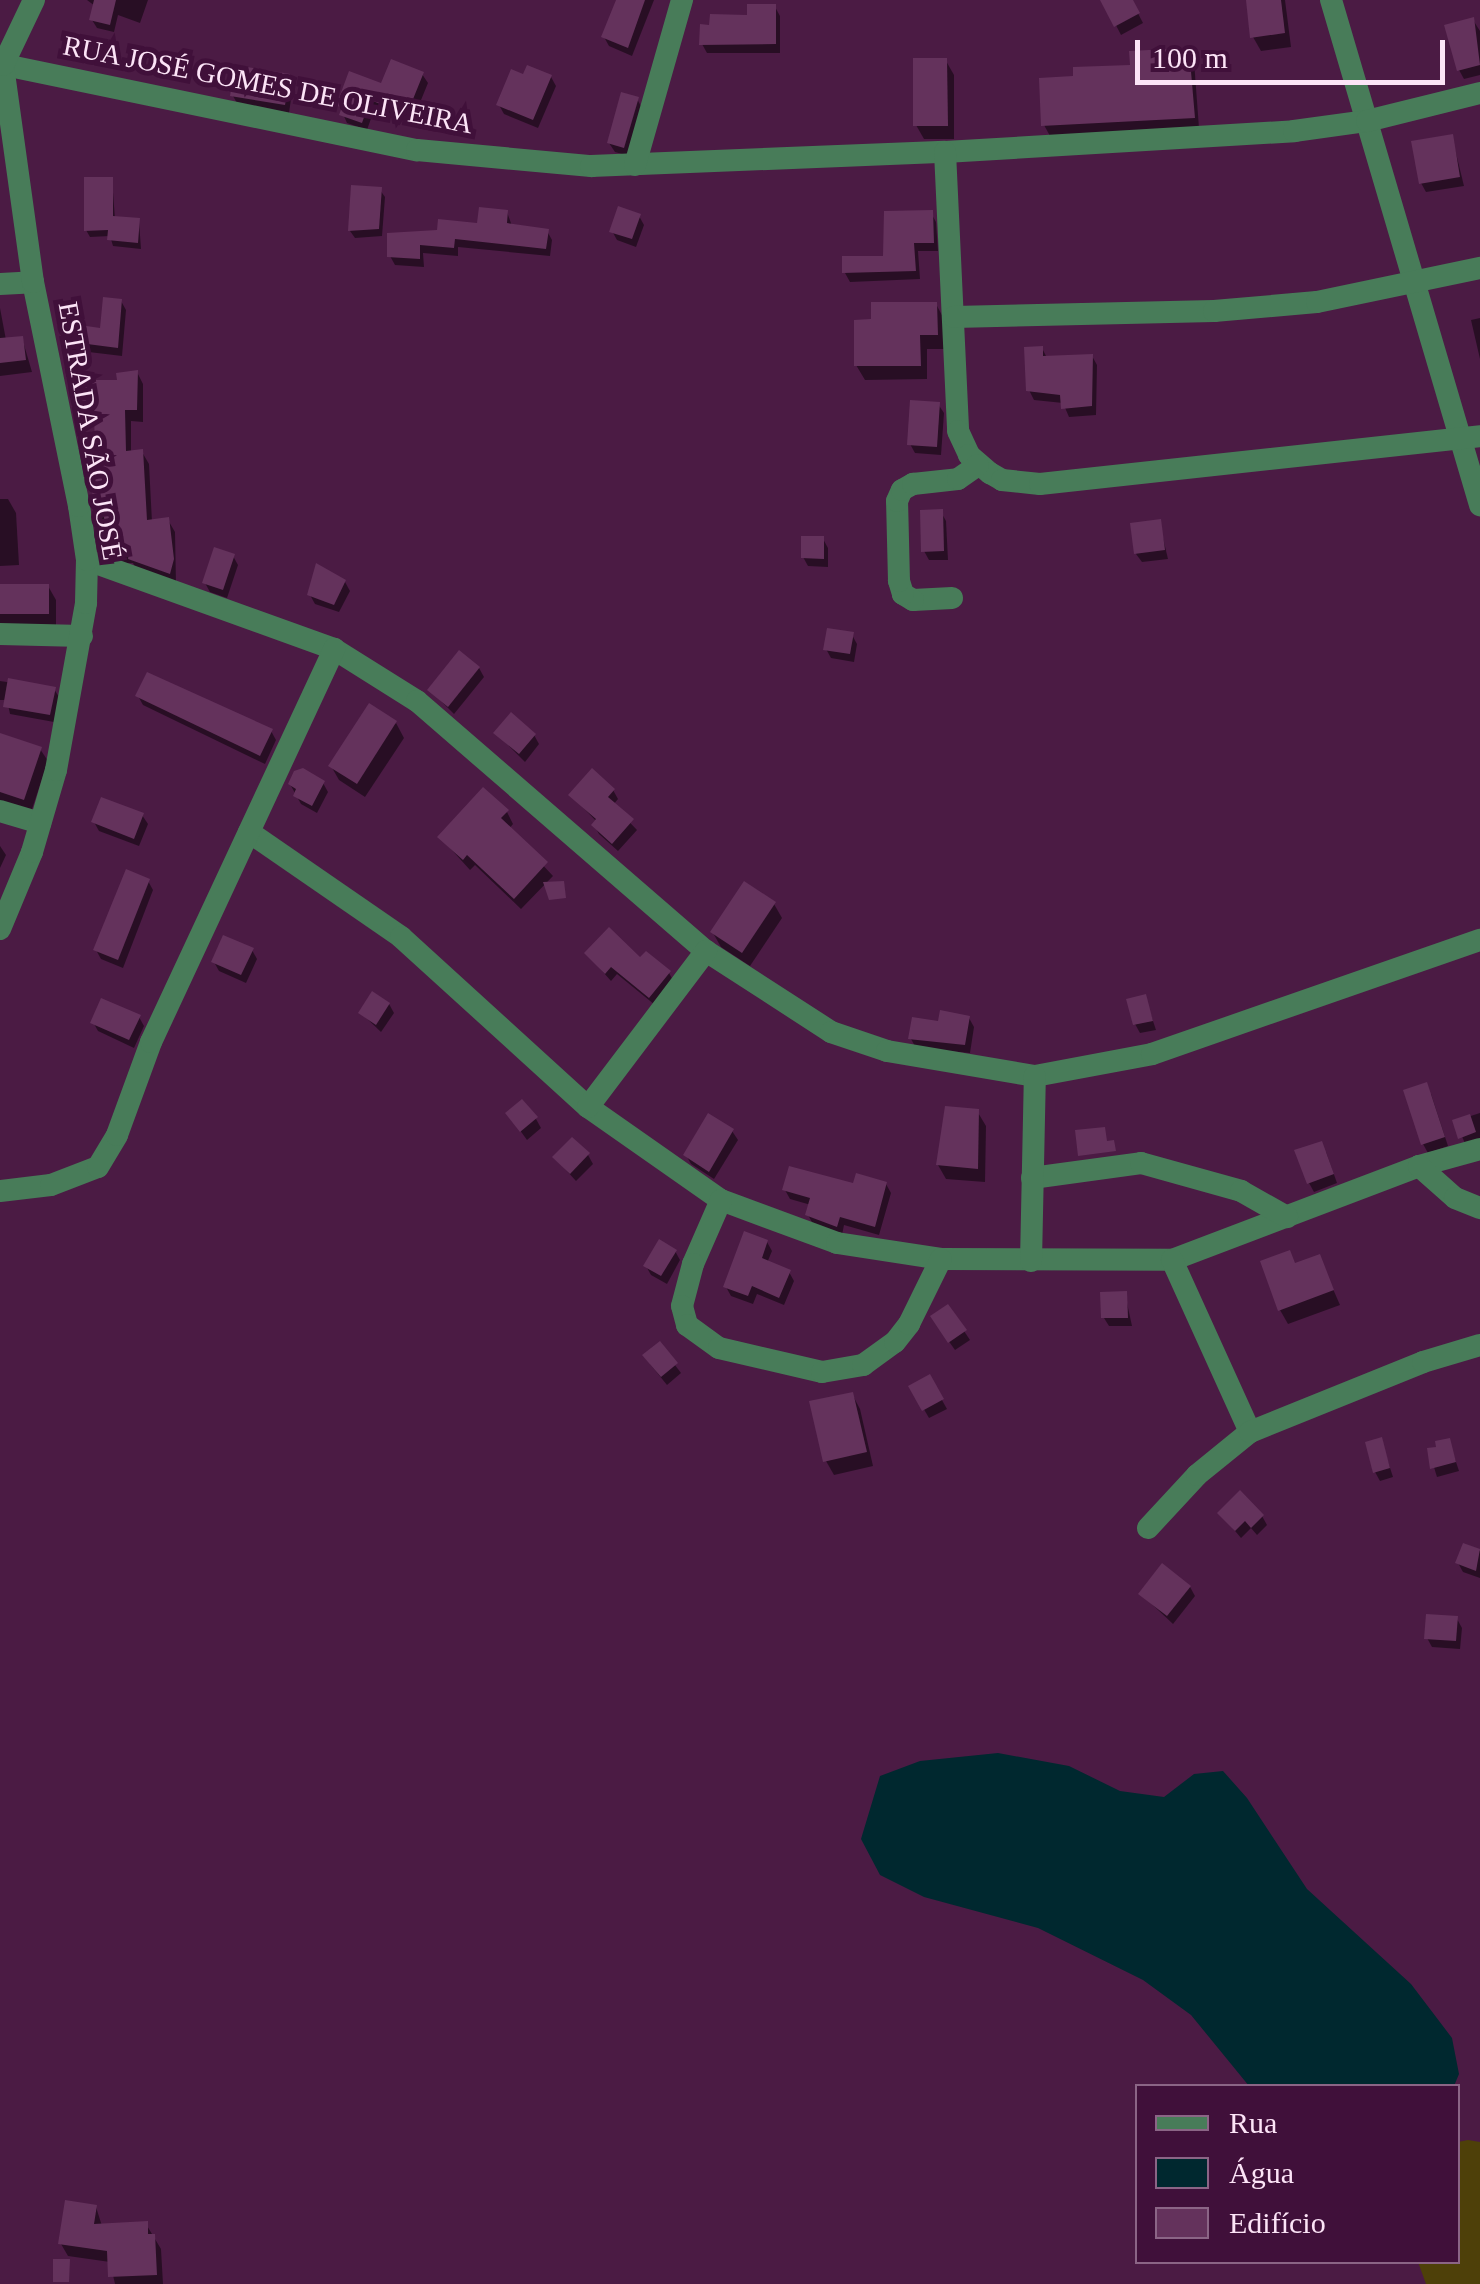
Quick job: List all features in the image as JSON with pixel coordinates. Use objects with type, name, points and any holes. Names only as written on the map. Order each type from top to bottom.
[{"type":"street","points":[[2,65],[34,0]]},
{"type":"street","points":[[635,165],[682,0]]},
{"type":"street","points":[[1331,0],[1417,282],[1471,438],[1480,504]]},
{"type":"street","name":"RUA JOSÉ GOMES DE OLIVEIRA","points":[[2,65],[416,150],[534,162],[635,165],[1294,131],[1367,121],[1480,93]]},
{"type":"street","name":"ESTRADA SÃO JOSÉ","points":[[0,929],[56,770],[82,636],[87,560],[65,430],[33,282],[2,65]]},
{"type":"street","points":[[945,152],[958,431],[978,465],[1002,480],[1040,484],[1471,438]]},
{"type":"street","points":[[954,317],[1214,312],[1317,302],[1480,268]]},
{"type":"street","points":[[0,284],[33,282]]},
{"type":"street","points":[[952,598],[913,600],[903,594],[898,581],[897,501],[902,490],[913,484],[958,480],[978,465]]},
{"type":"street","points":[[87,560],[334,649],[417,701],[706,951],[831,1032],[887,1052],[1035,1076],[1152,1054],[1480,940]]},
{"type":"street","points":[[0,634],[82,636]]},
{"type":"street","points":[[0,1191],[51,1185],[98,1167],[117,1136],[151,1042],[334,649]]},
{"type":"street","points":[[0,811],[40,823]]},
{"type":"street","points":[[249,832],[401,937],[588,1107],[720,1200],[837,1244],[941,1260],[1172,1260],[1419,1166],[1480,1149]]},
{"type":"street","points":[[588,1107],[706,951]]},
{"type":"street","points":[[1031,1261],[1035,1076]]},
{"type":"street","points":[[1032,1178],[1141,1164],[1241,1191],[1287,1217]]},
{"type":"street","points":[[1419,1166],[1455,1198],[1480,1208]]},
{"type":"street","points":[[720,1200],[693,1264],[682,1306],[686,1326],[694,1333],[737,1352],[822,1372],[863,1365],[895,1342],[909,1324],[941,1260]]},
{"type":"street","points":[[1172,1260],[1250,1432]]},
{"type":"street","points":[[1148,1528],[1197,1475],[1250,1432],[1390,1375],[1480,1345]]},
{"type":"shaded area","points":[[1460,2142],[1480,2142],[1480,2284],[1426,2284],[1419,2264],[1460,2264]]},
{"type":"water","points":[[998,1753],[1069,1766],[1120,1791],[1164,1797],[1194,1774],[1223,1771],[1247,1798],[1307,1889],[1411,1984],[1452,2038],[1459,2074],[1455,2084],[1247,2084],[1191,2015],[1143,1980],[1038,1928],[924,1897],[880,1875],[861,1839],[880,1776],[920,1761]]},
{"type":"building","points":[[94,0],[116,0],[110,25],[89,20]]},
{"type":"building","points":[[616,0],[645,0],[628,48],[601,37]]},
{"type":"building","points":[[1100,0],[1133,0],[1140,13],[1114,27]]},
{"type":"building","points":[[1246,0],[1281,0],[1285,33],[1250,38]]},
{"type":"building","points":[[747,4],[776,4],[776,44],[699,45],[700,24],[709,25],[710,14],[747,15]]},
{"type":"building","points":[[1474,17],[1480,65],[1457,71],[1444,25]]},
{"type":"building","points":[[1189,48],[1195,118],[1041,126],[1039,78],[1073,76],[1073,67],[1130,65],[1129,51]]},
{"type":"building","points":[[913,58],[947,58],[948,126],[913,126]]},
{"type":"building","points":[[391,59],[424,72],[407,114],[370,100],[362,123],[339,115],[342,107],[336,106],[349,71],[381,83]]},
{"type":"building","points":[[235,65],[290,74],[285,105],[230,96]]},
{"type":"building","points":[[527,65],[552,75],[533,120],[496,105],[511,69],[523,74]]},
{"type":"building","points":[[621,92],[639,97],[624,148],[607,143]]},
{"type":"building","points":[[1453,134],[1460,177],[1419,184],[1411,141]]},
{"type":"building","points":[[84,177],[113,177],[113,216],[140,218],[138,243],[107,240],[108,230],[84,231]]},
{"type":"building","points":[[351,185],[382,187],[379,229],[348,231]]},
{"type":"building","points":[[618,206],[641,214],[632,239],[609,232]]},
{"type":"building","points":[[479,207],[508,210],[507,223],[549,229],[546,249],[455,239],[454,248],[420,245],[420,259],[387,257],[387,233],[437,230],[438,219],[477,223]]},
{"type":"building","points":[[933,210],[934,243],[914,243],[916,271],[842,273],[842,256],[883,256],[884,211]]},
{"type":"building","points":[[103,297],[122,299],[118,348],[64,341],[66,323],[100,328]]},
{"type":"building","points":[[871,302],[937,302],[938,335],[920,335],[921,366],[854,366],[854,320],[871,319]]},
{"type":"building","points":[[23,336],[26,360],[0,363],[0,338]]},
{"type":"building","points":[[1043,346],[1043,356],[1093,354],[1092,406],[1061,409],[1060,395],[1026,391],[1024,347]]},
{"type":"building","points":[[138,370],[137,410],[125,410],[126,451],[143,449],[147,520],[169,517],[174,559],[170,574],[128,559],[129,552],[108,551],[104,517],[96,518],[87,456],[95,455],[94,410],[77,412],[72,380],[117,380],[116,373]]},
{"type":"building","points":[[910,400],[940,402],[937,447],[907,445]]},
{"type":"building","points":[[943,509],[944,551],[921,552],[920,510]]},
{"type":"building","points":[[1161,519],[1165,550],[1134,554],[1130,523]]},
{"type":"building","points":[[801,536],[824,536],[824,559],[801,558]]},
{"type":"building","points":[[214,547],[235,554],[223,590],[202,583]]},
{"type":"building","points":[[316,563],[346,580],[334,605],[307,595]]},
{"type":"building","points":[[0,584],[49,584],[49,614],[0,614]]},
{"type":"building","points":[[827,628],[854,632],[850,654],[823,650]]},
{"type":"building","points":[[459,650],[480,667],[448,707],[427,690]]},
{"type":"building","points":[[147,672],[273,729],[260,756],[135,696]]},
{"type":"building","points":[[8,678],[56,687],[50,715],[3,707]]},
{"type":"building","points":[[369,703],[397,721],[357,784],[328,766]]},
{"type":"building","points":[[511,712],[536,734],[519,754],[493,733]]},
{"type":"building","points":[[0,733],[42,747],[24,800],[0,792]]},
{"type":"building","points":[[303,768],[325,781],[312,806],[293,796],[296,789],[288,784],[294,771]]},
{"type":"building","points":[[592,768],[615,789],[608,797],[634,819],[612,844],[591,825],[596,819],[568,795]]},
{"type":"building","points":[[483,787],[509,810],[501,818],[548,862],[514,899],[467,855],[463,860],[437,837]]},
{"type":"building","points":[[101,797],[144,813],[134,839],[91,822]]},
{"type":"building","points":[[126,869],[150,879],[118,960],[93,950]]},
{"type":"building","points":[[564,881],[566,898],[549,900],[543,882]]},
{"type":"building","points":[[744,881],[776,902],[742,953],[710,932]]},
{"type":"building","points":[[609,927],[640,957],[646,951],[671,971],[649,998],[611,967],[605,974],[584,953]]},
{"type":"building","points":[[223,935],[254,948],[241,975],[211,962]]},
{"type":"building","points":[[372,991],[390,1003],[376,1025],[358,1013]]},
{"type":"building","points":[[1146,994],[1153,1021],[1133,1025],[1126,999]]},
{"type":"building","points":[[101,998],[141,1015],[129,1040],[90,1023]]},
{"type":"building","points":[[940,1010],[970,1016],[965,1045],[908,1039],[912,1017],[938,1021]]},
{"type":"building","points":[[1427,1082],[1445,1137],[1421,1145],[1403,1090]]},
{"type":"building","points":[[522,1099],[538,1117],[520,1132],[505,1113]]},
{"type":"building","points":[[945,1106],[979,1109],[978,1169],[936,1165]]},
{"type":"building","points":[[708,1113],[734,1129],[709,1172],[683,1155]]},
{"type":"building","points":[[1470,1114],[1476,1132],[1458,1139],[1452,1120]]},
{"type":"building","points":[[1105,1127],[1107,1141],[1114,1140],[1116,1151],[1078,1156],[1075,1130]]},
{"type":"building","points":[[572,1137],[590,1153],[570,1174],[552,1157]]},
{"type":"building","points":[[1322,1141],[1334,1174],[1307,1184],[1294,1150]]},
{"type":"building","points":[[789,1166],[853,1183],[856,1173],[887,1182],[875,1227],[840,1217],[837,1227],[805,1215],[810,1198],[782,1190]]},
{"type":"building","points":[[744,1231],[768,1240],[762,1258],[791,1270],[779,1298],[752,1286],[748,1296],[723,1287]]},
{"type":"building","points":[[659,1239],[677,1250],[661,1276],[643,1266]]},
{"type":"building","points":[[1290,1250],[1295,1263],[1320,1254],[1334,1290],[1278,1311],[1260,1261]]},
{"type":"building","points":[[1127,1291],[1128,1318],[1101,1318],[1100,1292]]},
{"type":"building","points":[[948,1304],[967,1330],[948,1343],[930,1316]]},
{"type":"building","points":[[660,1341],[678,1363],[661,1377],[642,1355]]},
{"type":"building","points":[[930,1374],[944,1399],[922,1411],[908,1386]]},
{"type":"building","points":[[853,1392],[867,1452],[823,1462],[809,1401]]},
{"type":"building","points":[[1382,1437],[1390,1468],[1373,1473],[1365,1442]]},
{"type":"building","points":[[1450,1438],[1456,1462],[1430,1469],[1427,1448],[1436,1447],[1435,1441]]},
{"type":"building","points":[[1240,1490],[1264,1515],[1251,1528],[1245,1521],[1235,1531],[1217,1513]]},
{"type":"building","points":[[1463,1543],[1480,1549],[1476,1571],[1455,1563]]},
{"type":"building","points":[[1162,1563],[1191,1586],[1167,1616],[1138,1594]]},
{"type":"building","points":[[1426,1614],[1458,1616],[1456,1641],[1424,1639]]},
{"type":"building","points":[[65,2200],[97,2205],[94,2224],[148,2221],[148,2234],[155,2234],[157,2275],[108,2277],[107,2251],[58,2244]]},
{"type":"building","points":[[53,2259],[70,2259],[69,2282],[53,2282]]}]
